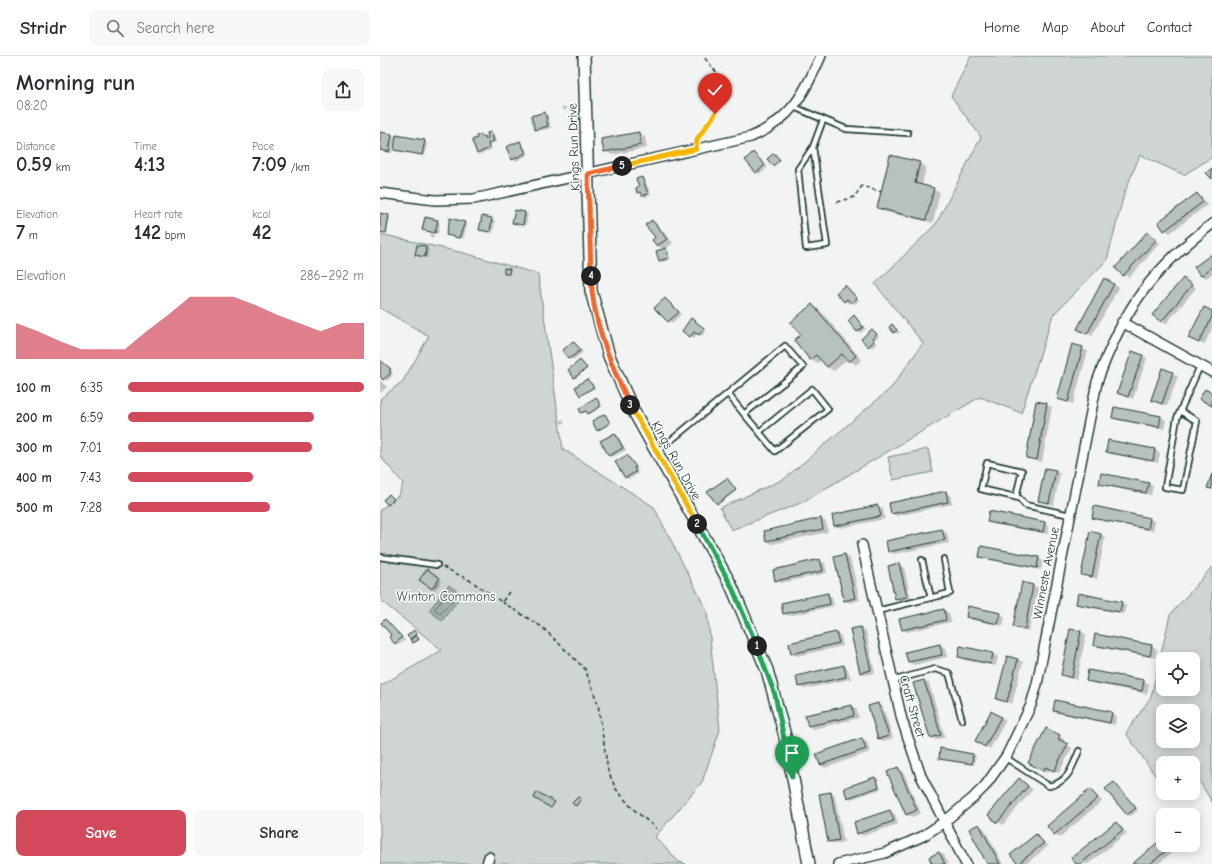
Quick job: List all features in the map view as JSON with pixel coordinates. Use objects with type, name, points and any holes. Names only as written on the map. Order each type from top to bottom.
[{"type":"street","name":"Kings Run Drive","points":[[584,56],[591,290],[598,319],[609,356],[620,383],[731,585],[767,670],[785,736],[809,864]]},
{"type":"street","points":[[380,193],[435,200],[462,200],[588,174],[757,134],[774,124],[794,107],[806,89],[821,56]]},
{"type":"street","name":"Winneste Avenue","points":[[838,864],[864,859],[898,848],[923,836],[944,822],[985,786],[1006,758],[1032,705],[1097,382],[1122,322],[1141,292],[1178,252],[1212,224]]},
{"type":"street","points":[[1122,322],[1212,372]]},
{"type":"street","name":"Craft Street","points":[[862,545],[902,720],[921,776],[966,864]]},
{"type":"lane","points":[[794,107],[846,129],[908,133]]},
{"type":"lane","points":[[813,147],[827,245],[806,248],[798,169],[813,147],[823,120]]},
{"type":"lane","points":[[657,452],[785,346],[803,367],[744,414]]},
{"type":"lane","points":[[1180,411],[1198,421],[1183,490],[1165,487],[1177,418],[1180,411],[1200,366]]},
{"type":"lane","points":[[728,394],[744,414],[759,432],[775,451],[828,409],[812,389],[759,432]]},
{"type":"lane","points":[[1016,497],[1022,471],[987,463],[980,490],[1016,497],[1025,505],[1070,515]]},
{"type":"lane","points":[[380,557],[437,565]]},
{"type":"lane","points":[[922,560],[932,598]]},
{"type":"lane","points":[[877,611],[950,593],[944,560]]},
{"type":"lane","points":[[892,681],[935,669],[949,673],[962,720]]},
{"type":"lane","points":[[1006,758],[1049,786],[1063,782],[1068,777],[1079,751]]},
{"type":"path","points":[[696,149],[697,139],[720,106],[721,94],[722,79],[703,56]]},
{"type":"path","points":[[837,202],[854,197],[862,186],[881,192]]},
{"type":"path","points":[[437,565],[454,571],[542,627],[585,669],[598,704],[608,771],[616,788],[632,808],[657,829]]},
{"type":"path","points":[[502,602],[509,592]]},
{"type":"green space","points":[[971,56],[1212,56],[1212,157],[1184,175],[1140,155],[1124,194],[1107,260],[1053,315],[1021,413],[980,397],[801,503],[731,530],[720,508],[784,479],[891,388],[923,343],[875,284],[936,224],[981,137],[951,96]]},
{"type":"green space","name":"Winton Commons","points":[[380,234],[464,253],[538,274],[563,449],[654,507],[707,611],[720,730],[702,782],[655,837],[679,862],[686,864],[380,864],[380,686],[442,650],[380,600],[380,510],[399,495],[403,483],[380,456],[380,399],[403,381],[429,336],[380,308]]},
{"type":"green space","points":[[928,449],[933,472],[893,480],[888,457]]},
{"type":"green space","points":[[1212,567],[1212,802],[1200,782],[1200,756],[1156,756],[1156,777],[1126,733],[1151,697],[1156,675],[1156,696],[1200,696],[1200,652],[1161,652],[1170,615]]},
{"type":"water","points":[[449,585],[462,595],[442,621],[429,610]]},
{"type":"building","points":[[545,112],[548,126],[535,130],[531,116]]},
{"type":"building","points":[[380,132],[392,134],[389,152],[380,150]]},
{"type":"building","points":[[491,132],[494,141],[488,143],[489,148],[477,154],[472,140],[481,134],[482,137],[485,136],[486,139],[488,138],[487,133]]},
{"type":"building","points":[[639,132],[641,145],[604,152],[601,139]]},
{"type":"building","points":[[396,135],[425,140],[422,155],[394,150]]},
{"type":"building","points":[[520,141],[526,153],[512,160],[506,147]]},
{"type":"building","points":[[753,152],[765,165],[756,173],[745,160]]},
{"type":"building","points":[[774,153],[780,160],[773,166],[767,159]]},
{"type":"building","points":[[890,155],[920,162],[915,183],[934,188],[926,220],[877,208]]},
{"type":"building","points":[[1212,168],[1212,179],[1206,173]]},
{"type":"building","points":[[642,177],[648,194],[642,196],[640,192],[637,193],[636,188],[639,186],[636,179]]},
{"type":"building","points":[[1197,193],[1203,202],[1164,231],[1158,222]]},
{"type":"building","points":[[515,210],[525,212],[523,225],[512,223]]},
{"type":"building","points":[[380,213],[389,215],[386,233],[380,232]]},
{"type":"building","points":[[482,216],[492,218],[490,232],[479,230]]},
{"type":"building","points":[[425,217],[438,220],[435,233],[422,230]]},
{"type":"building","points":[[450,218],[465,222],[459,238],[446,235]]},
{"type":"building","points":[[652,220],[667,239],[657,246],[652,240],[655,237],[645,225]]},
{"type":"building","points":[[1147,232],[1156,240],[1123,276],[1115,268]]},
{"type":"building","points":[[417,245],[426,246],[425,257],[415,255]]},
{"type":"building","points":[[666,248],[668,258],[659,261],[656,251]]},
{"type":"building","points":[[1212,254],[1212,267],[1201,276],[1194,267]]},
{"type":"building","points":[[504,268],[510,269],[509,274],[504,274]]},
{"type":"building","points":[[1104,278],[1114,284],[1087,334],[1077,329]]},
{"type":"building","points":[[1183,278],[1192,285],[1161,322],[1152,315]]},
{"type":"building","points":[[845,285],[857,298],[851,303],[847,299],[844,302],[836,293]]},
{"type":"building","points":[[665,298],[679,312],[668,322],[654,308]]},
{"type":"building","points":[[812,304],[856,356],[849,362],[842,354],[827,367],[816,355],[810,360],[794,340],[801,335],[790,323]]},
{"type":"building","points":[[1204,307],[1212,311],[1212,317],[1199,343],[1188,338]]},
{"type":"building","points":[[854,315],[863,327],[857,332],[848,321]]},
{"type":"building","points":[[691,318],[704,328],[699,335],[694,332],[690,337],[682,331]]},
{"type":"building","points":[[892,324],[897,330],[894,333],[889,327]]},
{"type":"building","points":[[872,329],[877,334],[872,339],[874,341],[868,347],[861,339]]},
{"type":"building","points":[[573,341],[581,350],[569,359],[562,351]]},
{"type":"building","points":[[1072,344],[1083,347],[1068,402],[1057,399]]},
{"type":"building","points":[[1132,351],[1143,355],[1128,397],[1117,393]]},
{"type":"building","points":[[380,360],[391,369],[389,371],[391,373],[383,380],[380,376]]},
{"type":"building","points":[[580,360],[587,368],[574,378],[568,370]]},
{"type":"building","points":[[1162,368],[1173,372],[1162,404],[1151,400]]},
{"type":"building","points":[[587,379],[594,387],[580,396],[575,387]]},
{"type":"building","points":[[1205,389],[1212,393],[1212,406],[1199,399]]},
{"type":"building","points":[[596,397],[601,406],[588,414],[586,411],[581,413],[579,409]]},
{"type":"building","points":[[1036,401],[1047,403],[1037,460],[1026,458]]},
{"type":"building","points":[[1114,407],[1161,416],[1159,427],[1112,418]]},
{"type":"building","points":[[605,414],[610,423],[597,431],[592,421]]},
{"type":"building","points":[[615,433],[623,448],[609,456],[600,441]]},
{"type":"building","points":[[1108,440],[1155,449],[1153,461],[1106,452]]},
{"type":"building","points":[[627,455],[636,467],[634,468],[636,472],[625,478],[615,462]]},
{"type":"building","points":[[1045,468],[1056,470],[1049,503],[1038,501]]},
{"type":"building","points":[[1101,473],[1149,483],[1146,493],[1099,484]]},
{"type":"building","points":[[1212,474],[1212,489],[1207,488]]},
{"type":"building","points":[[727,478],[736,490],[717,504],[707,492]]},
{"type":"building","points":[[946,491],[948,502],[891,514],[889,503]]},
{"type":"building","points":[[389,494],[394,499],[388,505],[383,500]]},
{"type":"building","points":[[878,505],[881,516],[834,526],[832,515]]},
{"type":"building","points":[[1094,506],[1150,518],[1148,529],[1092,518]]},
{"type":"building","points":[[989,511],[1045,522],[1043,532],[987,522]]},
{"type":"building","points":[[821,518],[823,529],[766,541],[764,531]]},
{"type":"building","points":[[942,529],[945,540],[888,552],[886,541]]},
{"type":"building","points":[[1090,531],[1101,534],[1092,577],[1081,575]]},
{"type":"building","points":[[981,546],[1039,557],[1037,568],[979,557]]},
{"type":"building","points":[[845,554],[855,598],[844,601],[834,557]]},
{"type":"building","points":[[820,559],[823,571],[775,581],[773,570]]},
{"type":"building","points":[[899,563],[907,597],[895,599],[888,566]]},
{"type":"building","points":[[427,569],[440,578],[432,589],[419,580]]},
{"type":"building","points":[[1022,582],[1033,585],[1025,629],[1013,627]]},
{"type":"building","points":[[828,593],[830,604],[783,614],[781,603]]},
{"type":"building","points":[[1078,593],[1122,602],[1120,612],[1076,604]]},
{"type":"building","points":[[968,606],[1001,613],[998,624],[966,617]]},
{"type":"building","points":[[944,609],[946,620],[902,630],[899,619]]},
{"type":"building","points":[[385,619],[402,637],[395,644],[389,637],[391,635],[381,623]]},
{"type":"building","points":[[861,627],[871,670],[860,673],[850,629]]},
{"type":"building","points":[[1070,629],[1081,631],[1072,678],[1061,675]]},
{"type":"building","points":[[414,630],[417,634],[410,639],[407,636]]},
{"type":"building","points":[[836,632],[839,643],[791,654],[789,643]]},
{"type":"building","points":[[1095,634],[1152,645],[1150,656],[1093,645]]},
{"type":"building","points":[[416,635],[419,639],[413,643],[410,640]]},
{"type":"building","points":[[940,644],[942,655],[908,662],[905,652]]},
{"type":"building","points":[[960,646],[993,653],[991,664],[958,657]]},
{"type":"building","points":[[1007,656],[1018,659],[1007,702],[996,699]]},
{"type":"building","points":[[844,665],[846,677],[798,687],[796,676]]},
{"type":"building","points":[[1088,670],[1144,680],[1142,691],[1086,681]]},
{"type":"building","points":[[924,680],[941,735],[930,738],[913,683]]},
{"type":"building","points":[[1055,700],[1112,712],[1110,723],[1053,711]]},
{"type":"building","points":[[878,703],[889,736],[878,739],[868,706]]},
{"type":"building","points":[[852,705],[854,716],[808,726],[805,715]]},
{"type":"building","points":[[991,711],[1001,717],[985,747],[975,741]]},
{"type":"building","points":[[1046,728],[1060,735],[1058,739],[1068,744],[1054,771],[1045,767],[1043,771],[1028,763]]},
{"type":"building","points":[[862,738],[866,749],[820,765],[816,754]]},
{"type":"building","points":[[940,748],[973,754],[972,764],[939,759]]},
{"type":"building","points":[[898,767],[917,810],[906,815],[887,772]]},
{"type":"building","points":[[875,777],[879,787],[847,798],[844,788]]},
{"type":"building","points":[[1019,778],[1028,786],[997,823],[988,815]]},
{"type":"building","points":[[1114,782],[1136,808],[1127,815],[1105,789]]},
{"type":"building","points":[[1090,789],[1098,798],[1054,835],[1047,826]]},
{"type":"building","points":[[537,792],[555,802],[551,808],[534,798]]},
{"type":"building","points":[[831,792],[839,840],[828,842],[819,794]]},
{"type":"building","points":[[578,797],[581,799],[576,806],[572,803]]},
{"type":"building","points":[[890,810],[894,821],[857,834],[854,822]]},
{"type":"building","points":[[1116,822],[1123,830],[1080,864],[1076,864],[1071,858]]},
{"type":"building","points":[[979,824],[1000,864],[987,864],[969,829]]},
{"type":"building","points":[[1036,834],[1044,843],[1018,864],[1010,855]]},
{"type":"building","points":[[1156,844],[1156,852],[1165,852],[1150,864],[1132,864]]},
{"type":"building","points":[[939,852],[945,864],[932,864],[929,857]]},
{"type":"route","points":[[715,114],[708,125],[700,133],[697,139],[696,149],[588,174],[591,290],[601,332],[620,383],[633,410],[731,585],[767,670],[785,736],[792,777]]}]
